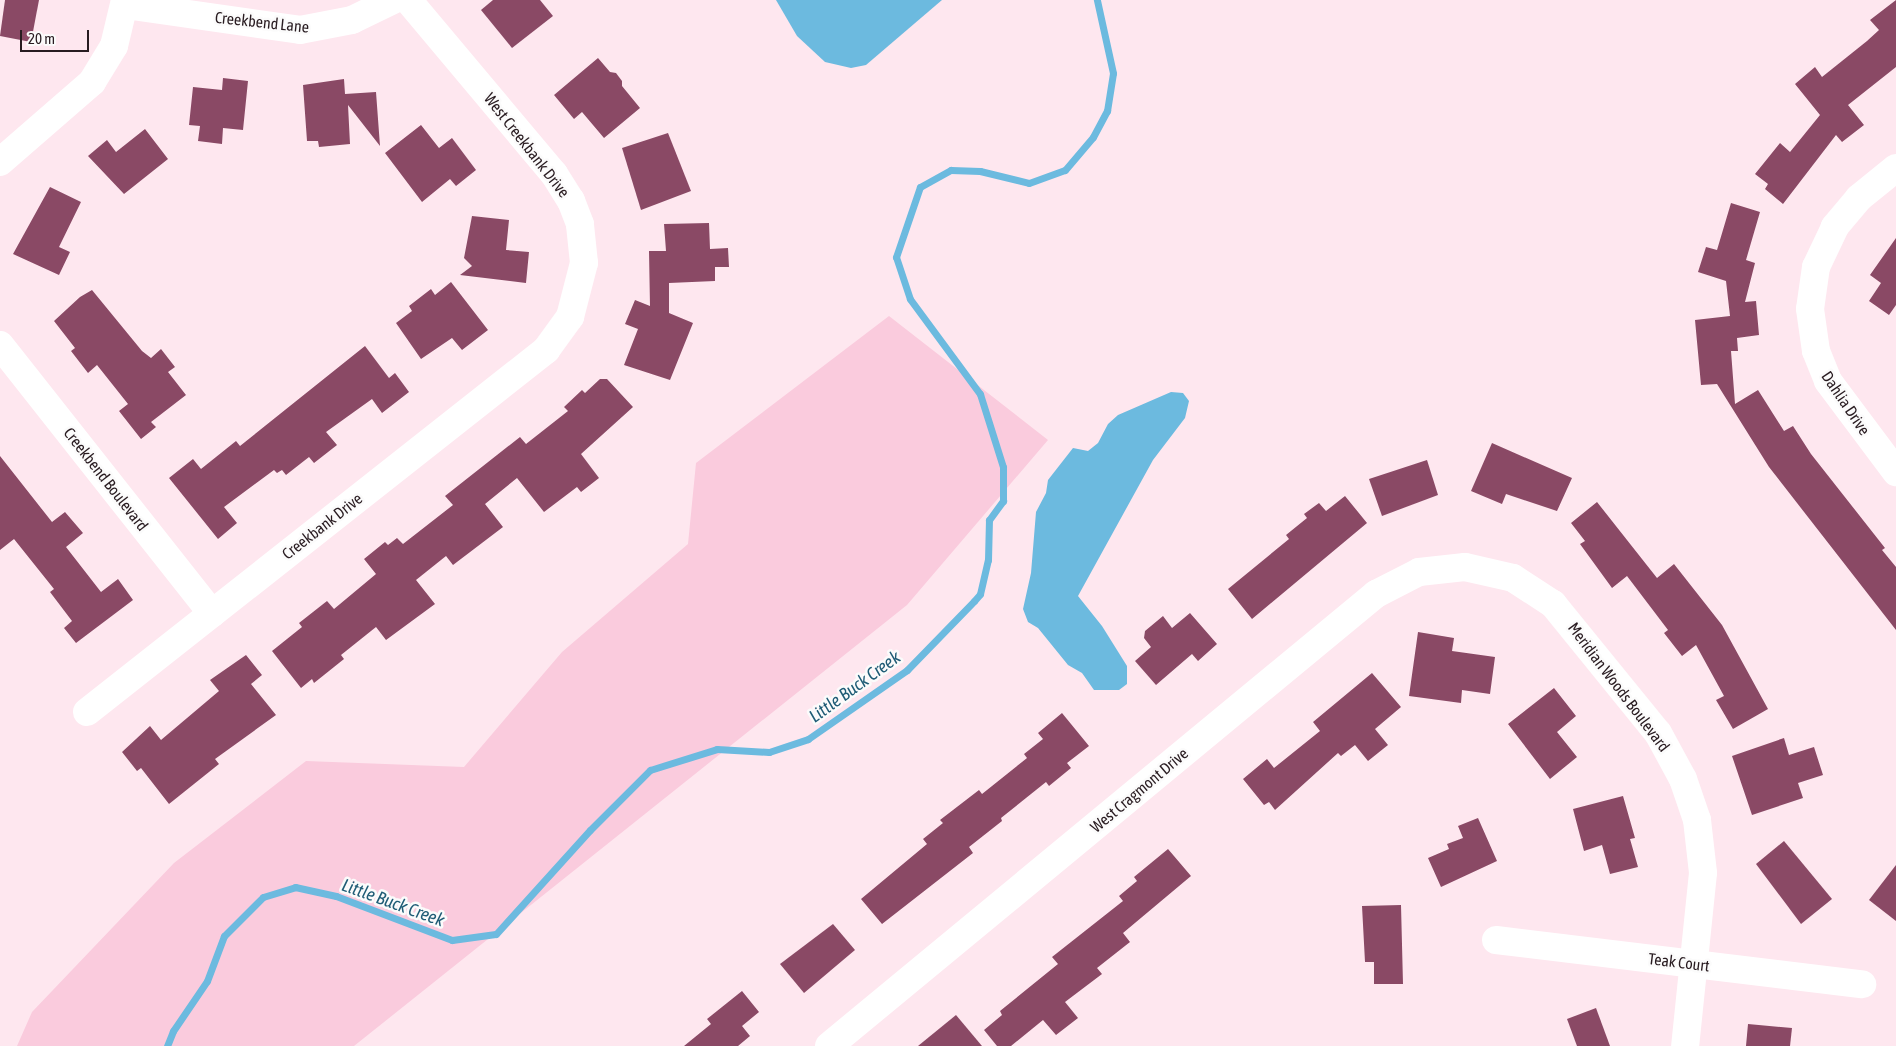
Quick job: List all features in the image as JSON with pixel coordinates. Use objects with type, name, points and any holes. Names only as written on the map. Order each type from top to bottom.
[{"type":"street","name":"Creekbend Lane","points":[[125,2],[300,30],[352,20],[393,0]]},
{"type":"street","name":"West Creekbank Drive","points":[[408,0],[554,174],[571,201],[580,224],[584,263],[570,317],[556,338]]},
{"type":"street","points":[[0,162],[92,82],[114,46],[125,2]]},
{"type":"street","name":"Dahlia Drive","points":[[1896,168],[1850,207],[1829,241],[1816,267],[1810,298],[1816,351],[1833,390],[1896,472]]},
{"type":"street","name":"Creekbank Drive","points":[[87,712],[546,350],[556,338]]},
{"type":"street","name":"Creekbend Boulevard","points":[[0,345],[212,613]]},
{"type":"street","name":"Meridian Woods Boulevard","points":[[1465,567],[1513,578],[1553,604],[1658,733],[1674,760],[1693,806],[1702,852],[1702,895],[1685,1046]]},
{"type":"street","name":"West Cragmont Drive","points":[[829,1046],[1376,594],[1418,572],[1465,567]]},
{"type":"street","name":"Teak Court","points":[[1496,940],[1862,984]]},
{"type":"shaded area","points":[[889,316],[1048,440],[907,605],[354,1046],[17,1046],[32,1012],[174,863],[306,761],[464,767],[562,652],[688,544],[696,463]]},
{"type":"water","points":[[776,0],[942,0],[866,65],[851,68],[825,62],[797,36]]},
{"type":"water","points":[[1171,392],[1183,393],[1189,401],[1185,418],[1153,460],[1078,596],[1102,626],[1127,666],[1127,684],[1119,690],[1094,690],[1082,673],[1068,665],[1038,628],[1028,622],[1023,609],[1031,573],[1036,512],[1046,493],[1048,480],[1073,448],[1088,451],[1098,443],[1108,424],[1118,415]]},
{"type":"building","points":[[5,0],[39,0],[31,42],[0,36]]},
{"type":"building","points":[[493,0],[540,0],[553,16],[512,48],[481,10]]},
{"type":"building","points":[[1896,0],[1896,67],[1848,105],[1864,125],[1842,142],[1836,135],[1783,204],[1765,189],[1768,184],[1755,174],[1780,143],[1790,152],[1820,115],[1795,84],[1815,67],[1822,77],[1867,41],[1879,30],[1870,20]]},
{"type":"building","points":[[598,58],[610,72],[616,73],[622,81],[622,86],[640,108],[604,138],[582,112],[574,119],[554,95]]},
{"type":"building","points":[[223,78],[248,81],[243,130],[223,128],[222,144],[198,141],[200,126],[189,125],[193,87],[222,90]]},
{"type":"building","points":[[344,79],[345,94],[376,92],[380,146],[348,105],[350,144],[319,147],[318,141],[307,141],[303,85]]},
{"type":"building","points":[[421,125],[439,148],[452,138],[476,170],[456,186],[450,179],[422,202],[385,153]]},
{"type":"building","points":[[145,129],[168,159],[124,194],[88,156],[107,140],[116,152]]},
{"type":"building","points":[[668,133],[691,191],[641,210],[622,148]]},
{"type":"building","points":[[50,187],[81,202],[59,247],[70,252],[59,275],[13,254]]},
{"type":"building","points":[[1731,203],[1760,212],[1746,260],[1755,263],[1745,302],[1756,301],[1759,335],[1737,338],[1738,351],[1731,351],[1735,404],[1758,390],[1784,431],[1793,426],[1811,454],[1885,548],[1882,550],[1896,567],[1896,630],[1769,467],[1717,384],[1701,385],[1695,320],[1730,316],[1726,281],[1698,272],[1706,247],[1717,250]]},
{"type":"building","points":[[472,216],[509,220],[506,250],[529,252],[526,283],[460,275],[472,266],[464,258]]},
{"type":"building","points":[[709,223],[710,249],[728,248],[729,267],[715,267],[715,281],[669,283],[669,313],[693,323],[670,380],[624,365],[638,329],[625,324],[635,300],[650,306],[649,251],[666,251],[664,224]]},
{"type":"building","points":[[1896,238],[1896,305],[1889,315],[1869,301],[1881,283],[1870,275]]},
{"type":"building","points":[[451,282],[488,330],[462,350],[452,338],[421,359],[396,323],[412,311],[409,306],[431,289],[435,295]]},
{"type":"building","points":[[92,290],[142,351],[151,358],[161,349],[175,367],[168,372],[186,395],[151,422],[156,427],[141,439],[119,411],[128,404],[97,365],[88,373],[71,351],[75,348],[54,321],[80,297]]},
{"type":"building","points":[[365,346],[389,378],[395,373],[409,392],[382,413],[372,399],[326,432],[337,445],[314,463],[309,457],[286,475],[282,470],[277,473],[274,470],[224,507],[237,523],[218,539],[169,478],[193,459],[201,469],[236,441],[240,446]]},
{"type":"building","points":[[600,379],[607,379],[633,407],[581,454],[599,478],[581,492],[577,487],[544,512],[517,478],[485,504],[503,527],[453,565],[446,556],[416,580],[435,604],[386,640],[376,627],[341,655],[344,659],[314,683],[312,679],[301,688],[272,651],[302,627],[299,623],[327,601],[334,609],[376,574],[364,559],[385,542],[388,545],[397,538],[403,544],[453,505],[445,496],[520,437],[526,444],[568,411],[564,407],[582,390],[585,393]]},
{"type":"building","points":[[1492,443],[1572,478],[1557,511],[1506,494],[1502,504],[1471,491]]},
{"type":"building","points":[[0,456],[52,522],[65,512],[83,533],[66,547],[101,592],[118,579],[133,600],[76,643],[64,628],[72,621],[50,592],[54,589],[14,539],[0,550]]},
{"type":"building","points":[[1427,460],[1438,495],[1382,516],[1369,479]]},
{"type":"building","points":[[1345,496],[1367,523],[1252,619],[1228,589],[1289,539],[1286,535],[1307,518],[1304,514],[1319,503],[1326,511]]},
{"type":"building","points":[[1597,502],[1657,578],[1674,564],[1722,625],[1768,709],[1733,729],[1716,700],[1724,696],[1696,645],[1682,656],[1664,633],[1668,630],[1627,576],[1612,588],[1580,544],[1585,541],[1571,523]]},
{"type":"building","points":[[1190,613],[1217,644],[1198,661],[1192,654],[1156,685],[1135,661],[1151,647],[1144,638],[1145,631],[1163,616],[1172,628]]},
{"type":"building","points":[[1418,632],[1454,638],[1452,651],[1495,657],[1490,694],[1462,690],[1461,703],[1409,696]]},
{"type":"building","points":[[246,655],[262,675],[251,684],[276,715],[215,759],[219,764],[169,804],[141,768],[137,771],[122,752],[150,726],[161,740],[219,691],[210,680]]},
{"type":"building","points":[[1372,673],[1401,707],[1375,729],[1388,745],[1368,761],[1355,745],[1341,756],[1338,753],[1275,810],[1269,802],[1264,805],[1243,779],[1267,759],[1274,768],[1320,731],[1313,722]]},
{"type":"building","points":[[1554,688],[1576,716],[1557,732],[1577,757],[1550,779],[1508,724]]},
{"type":"building","points":[[1062,713],[1089,746],[1067,763],[1071,768],[1049,786],[1046,782],[1001,818],[1002,821],[969,847],[973,853],[882,924],[861,899],[927,844],[923,839],[943,823],[940,820],[979,790],[982,794],[1027,758],[1024,754],[1043,739],[1038,733]]},
{"type":"building","points":[[1784,738],[1789,755],[1814,747],[1823,775],[1798,783],[1803,798],[1752,815],[1732,756]]},
{"type":"building","points":[[1623,796],[1635,838],[1630,839],[1638,867],[1610,874],[1602,845],[1584,851],[1573,809]]},
{"type":"building","points":[[1478,818],[1497,861],[1441,887],[1428,858],[1449,849],[1447,844],[1463,838],[1458,826]]},
{"type":"building","points":[[1784,841],[1832,899],[1801,924],[1756,864]]},
{"type":"building","points":[[1168,849],[1191,876],[1123,933],[1130,942],[1097,968],[1102,974],[1065,1002],[1078,1018],[1056,1035],[1043,1020],[1011,1046],[997,1046],[984,1030],[1002,1015],[1000,1011],[1058,964],[1052,957],[1123,901],[1119,896],[1137,881],[1134,877]]},
{"type":"building","points":[[1896,865],[1896,921],[1869,900]]},
{"type":"building","points":[[1401,905],[1403,984],[1374,984],[1374,962],[1365,962],[1362,906]]},
{"type":"building","points":[[833,924],[855,950],[804,993],[780,964]]},
{"type":"building","points":[[742,991],[759,1012],[742,1026],[750,1036],[738,1046],[684,1046],[711,1024],[707,1019]]},
{"type":"building","points":[[1596,1008],[1610,1046],[1577,1046],[1567,1019]]},
{"type":"building","points":[[956,1015],[982,1046],[918,1046]]},
{"type":"building","points":[[1748,1024],[1792,1028],[1790,1046],[1746,1046]]},
{"type":"waterway","name":"Little Buck Creek","points":[[167,1046],[173,1031],[207,981],[224,936],[263,897],[295,887],[336,896],[452,940],[496,934],[590,830],[650,770],[717,749],[769,752],[808,739],[907,670],[974,601],[980,594],[988,560],[989,520],[1003,501],[1003,467],[980,394],[910,299],[896,257],[920,187],[951,170],[980,171],[1029,183],[1065,170],[1093,137],[1107,111],[1113,73],[1097,0]]}]
